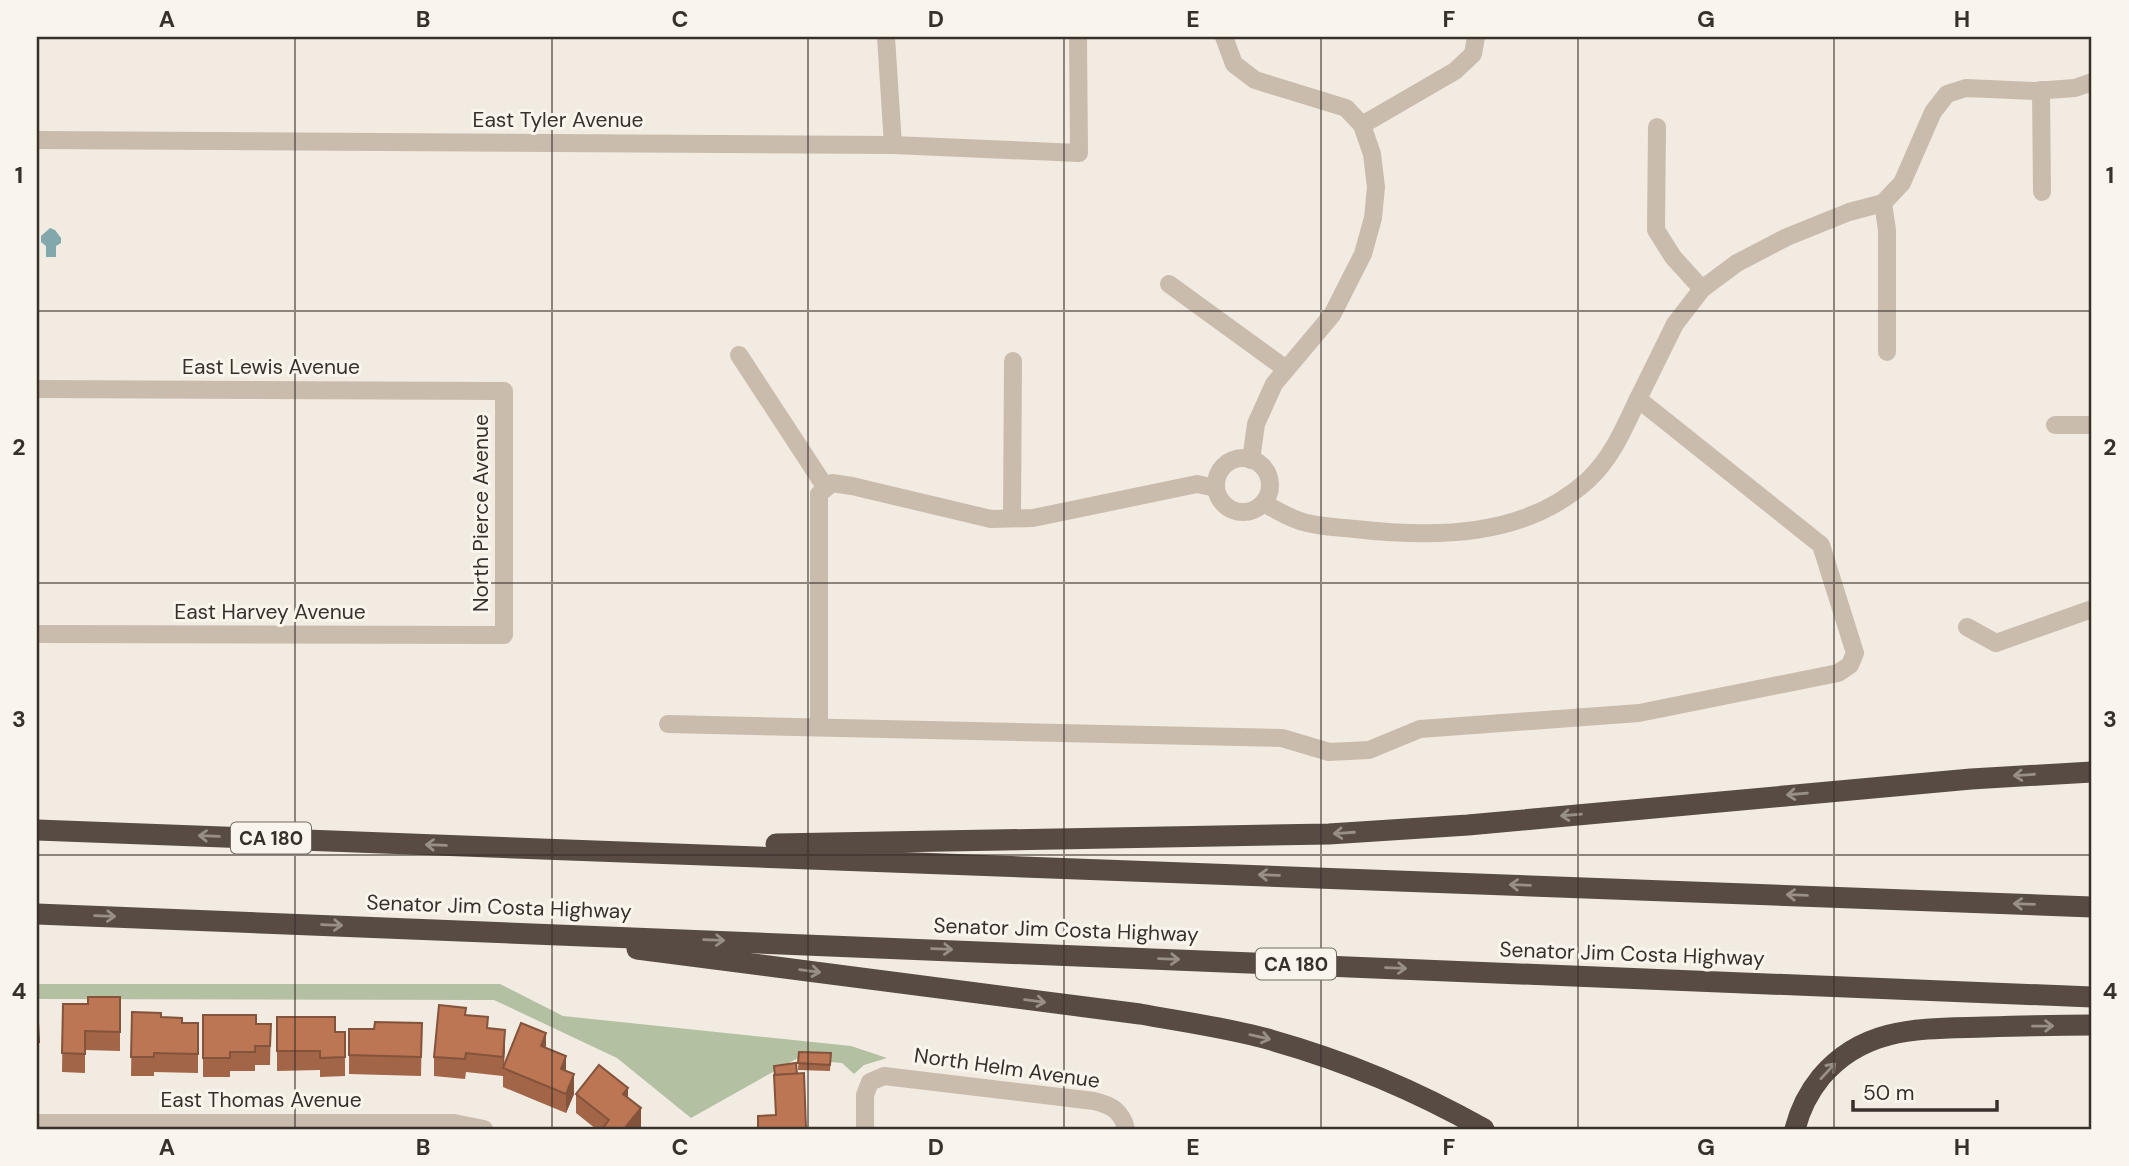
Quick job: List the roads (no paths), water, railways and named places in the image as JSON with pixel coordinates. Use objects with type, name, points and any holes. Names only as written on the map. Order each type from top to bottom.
[{"type":"highway","points":[[504,847],[1329,834],[1468,825],[1971,779],[2092,772]]},
{"type":"highway","name":"CA 180","points":[[37,830],[2092,907]]},
{"type":"highway","name":"Senator Jim Costa Highway","points":[[37,914],[2092,997]]},
{"type":"highway","points":[[499,931],[1126,1012],[1206,1026],[1270,1039],[1332,1059],[1402,1088],[1484,1129]]},
{"type":"highway","points":[[1795,1129],[1805,1099],[1831,1065],[1868,1041],[1919,1029],[2092,1024]]},
{"type":"street","points":[[886,37],[893,145]]},
{"type":"street","name":"East Tyler Avenue","points":[[37,140],[893,145],[1079,153],[1078,37]]},
{"type":"street","points":[[1224,37],[1234,64],[1255,80],[1346,107],[1362,125],[1372,154],[1376,187],[1373,218],[1363,254],[1332,315],[1274,384],[1256,424],[1251,460]]},
{"type":"street","points":[[1362,125],[1455,71],[1473,54],[1476,37]]},
{"type":"street","points":[[1263,503],[1306,523],[1399,534],[1467,532],[1534,516],[1556,503],[1595,472],[1610,456],[1675,324],[1702,289],[1737,263],[1787,237],[1849,212],[1883,202],[1902,183],[1933,112],[1947,94],[1966,88],[2075,88],[2092,82]]},
{"type":"street","points":[[2041,90],[2042,192]]},
{"type":"street","points":[[1657,127],[1657,230],[1673,257],[1702,289]]},
{"type":"street","points":[[1883,202],[1887,230],[1886,352]]},
{"type":"street","points":[[1169,284],[1286,369]]},
{"type":"street","points":[[739,355],[826,488]]},
{"type":"street","points":[[1012,518],[1013,360]]},
{"type":"street","name":"East Lewis Avenue","points":[[37,389],[504,391]]},
{"type":"street","name":"North Pierce Avenue","points":[[504,391],[504,635]]},
{"type":"street","points":[[668,724],[1282,738],[1329,752],[1369,750],[1420,729],[1639,713],[1838,673],[1850,665],[1855,653],[1821,545],[1639,399]]},
{"type":"street","points":[[2055,425],[2092,425]]},
{"type":"street","points":[[1242,458],[1251,460],[1265,471],[1269,478],[1268,496],[1256,509],[1238,512],[1223,504],[1216,488],[1216,479],[1226,464],[1242,458]]},
{"type":"street","points":[[819,727],[819,494],[832,483],[991,519],[1033,517],[1197,484],[1216,488]]},
{"type":"street","points":[[1967,627],[1996,643],[2092,609]]},
{"type":"street","name":"East Harvey Avenue","points":[[37,634],[504,635]]},
{"type":"street","name":"North Helm Avenue","points":[[865,1129],[865,1095],[870,1082],[884,1076],[1094,1101],[1116,1110],[1124,1119],[1126,1129]]},
{"type":"street","name":"East Thomas Avenue","points":[[37,1123],[454,1123],[484,1129]]},
{"type":"water","points":[[50,228],[61,238],[61,243],[56,246],[56,257],[46,257],[46,246],[41,242],[41,236]]}]
